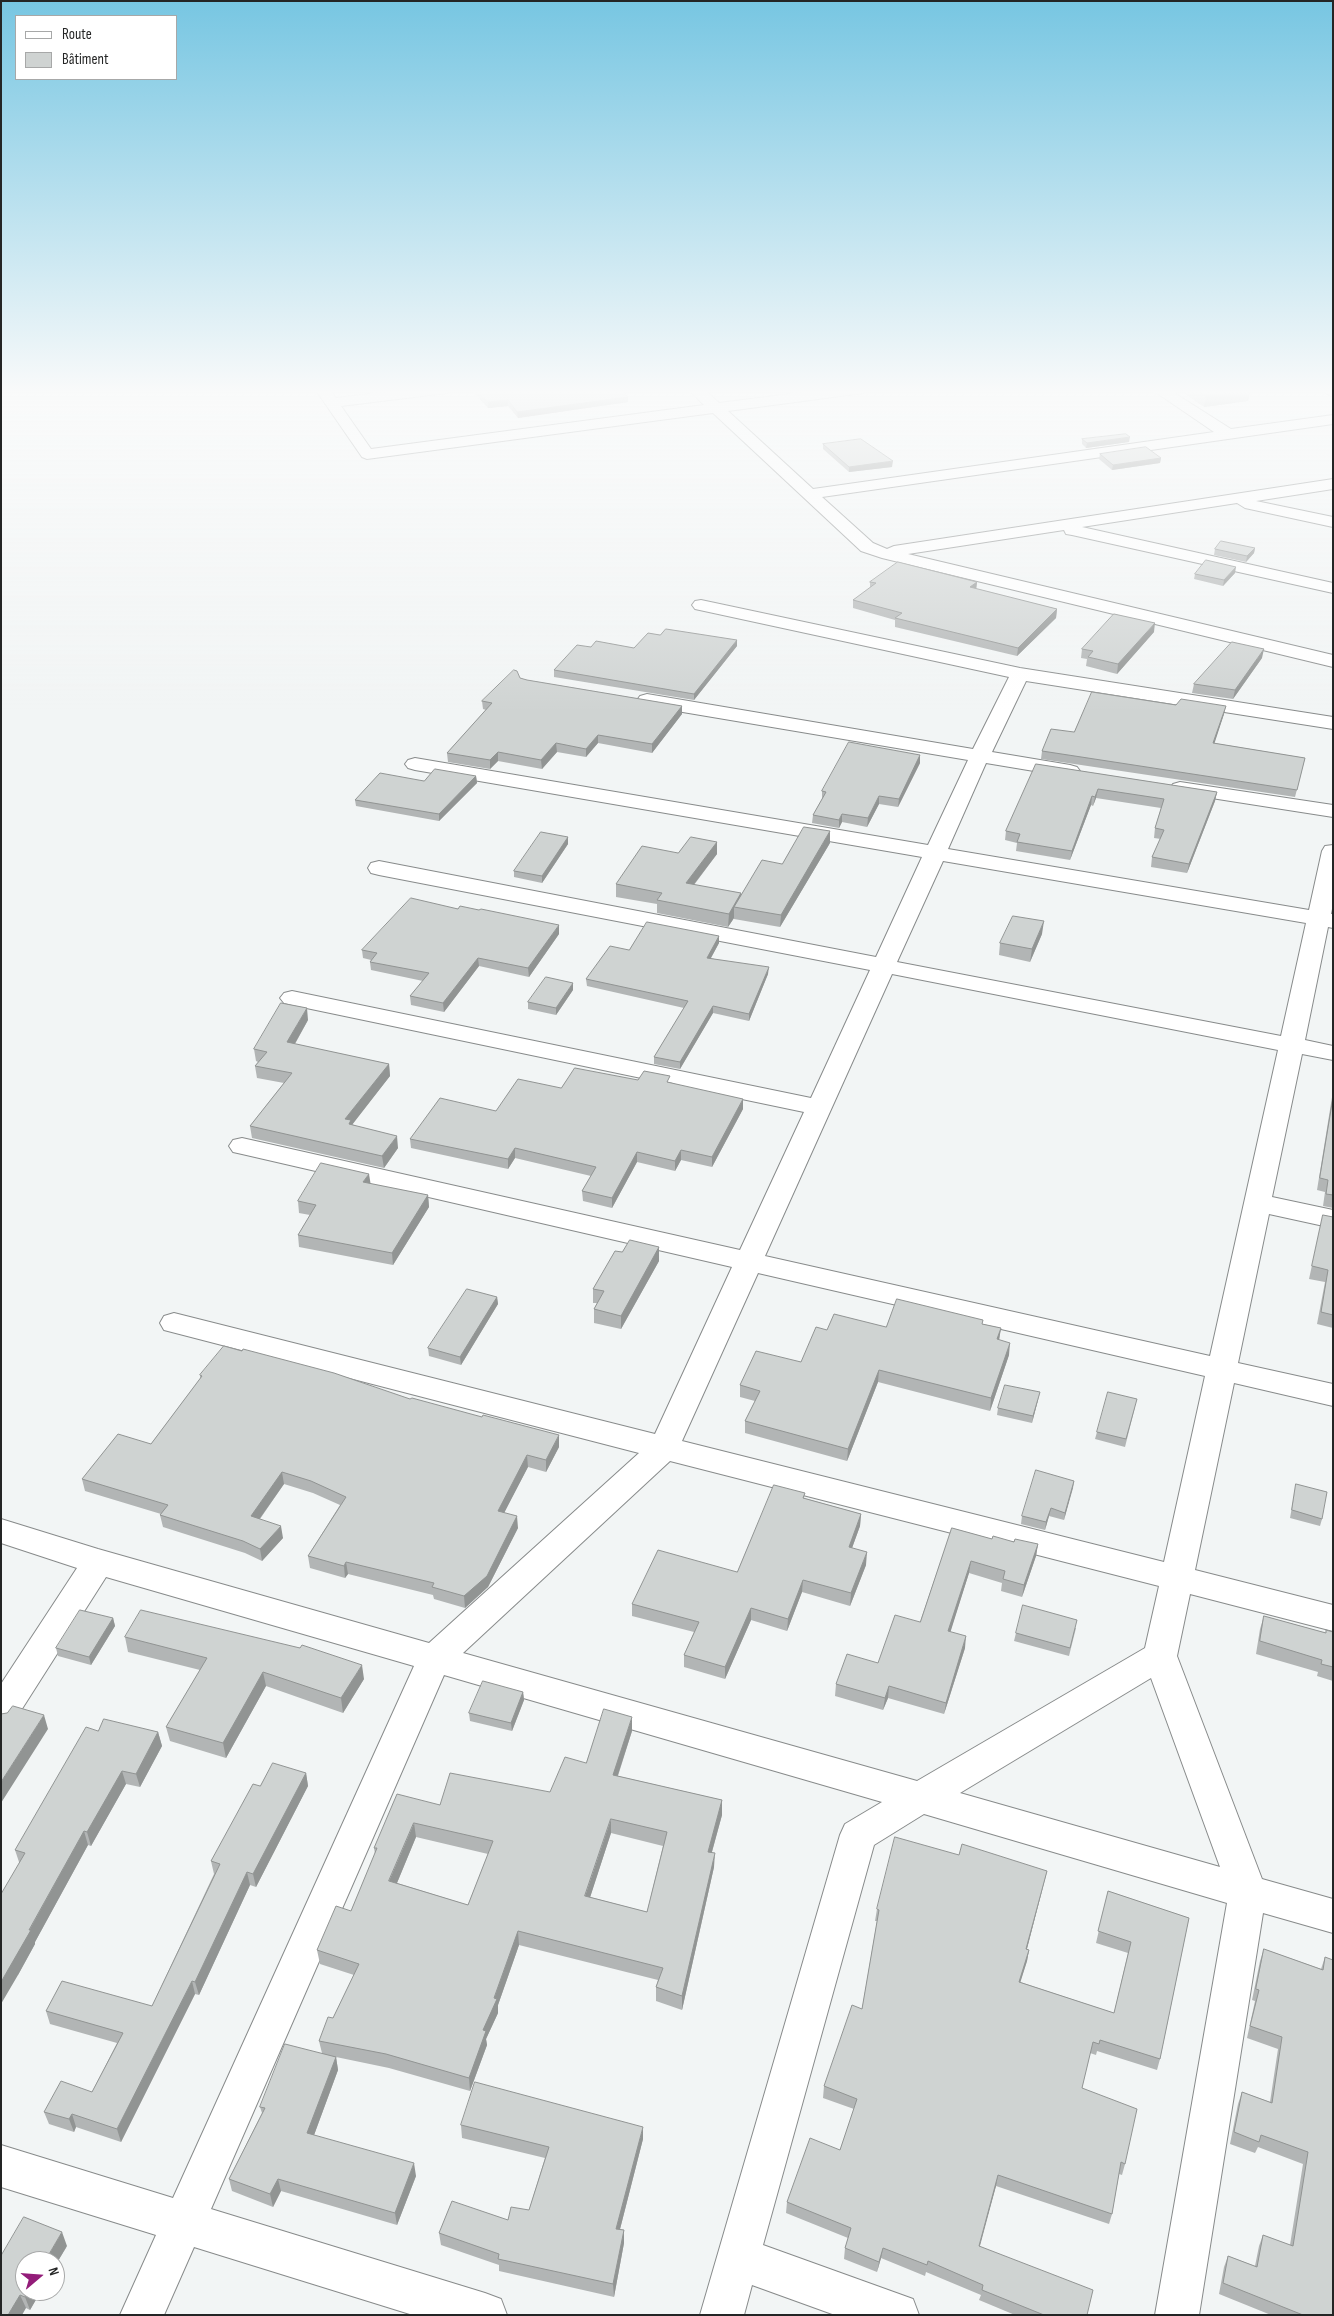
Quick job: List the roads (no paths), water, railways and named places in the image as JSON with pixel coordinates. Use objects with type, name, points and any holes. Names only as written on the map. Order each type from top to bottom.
[{"type":"street","points":[[812,497],[867,547],[882,553],[1333,661]]},
{"type":"street","points":[[882,553],[1248,497]]},
{"type":"street","points":[[1229,500],[1333,522]]},
{"type":"street","points":[[1057,526],[1333,588]]},
{"type":"street","points":[[700,605],[1020,674],[1333,723]]},
{"type":"street","points":[[142,2315],[435,1658],[664,1448],[978,757],[1020,674]]},
{"type":"street","points":[[626,697],[1087,774]]},
{"type":"street","points":[[415,764],[1326,920]]},
{"type":"street","points":[[1166,786],[1333,811]]},
{"type":"street","points":[[1177,2315],[1248,1892],[1160,1656],[1291,1045],[1326,920],[1333,850]]},
{"type":"street","points":[[380,868],[1333,1053]]},
{"type":"street","points":[[292,998],[820,1108]]},
{"type":"street","points":[[242,1146],[1333,1395]]},
{"type":"street","points":[[1257,1203],[1333,1218]]},
{"type":"street","points":[[174,1323],[1333,1618]]},
{"type":"street","points":[[1,1531],[98,1562],[1333,1916]]},
{"type":"street","points":[[1,1713],[98,1562]]},
{"type":"street","points":[[722,2315],[858,1835],[1160,1656]]},
{"type":"street","points":[[1,2166],[485,2315]]},
{"type":"street","points":[[738,2258],[897,2315]]}]
